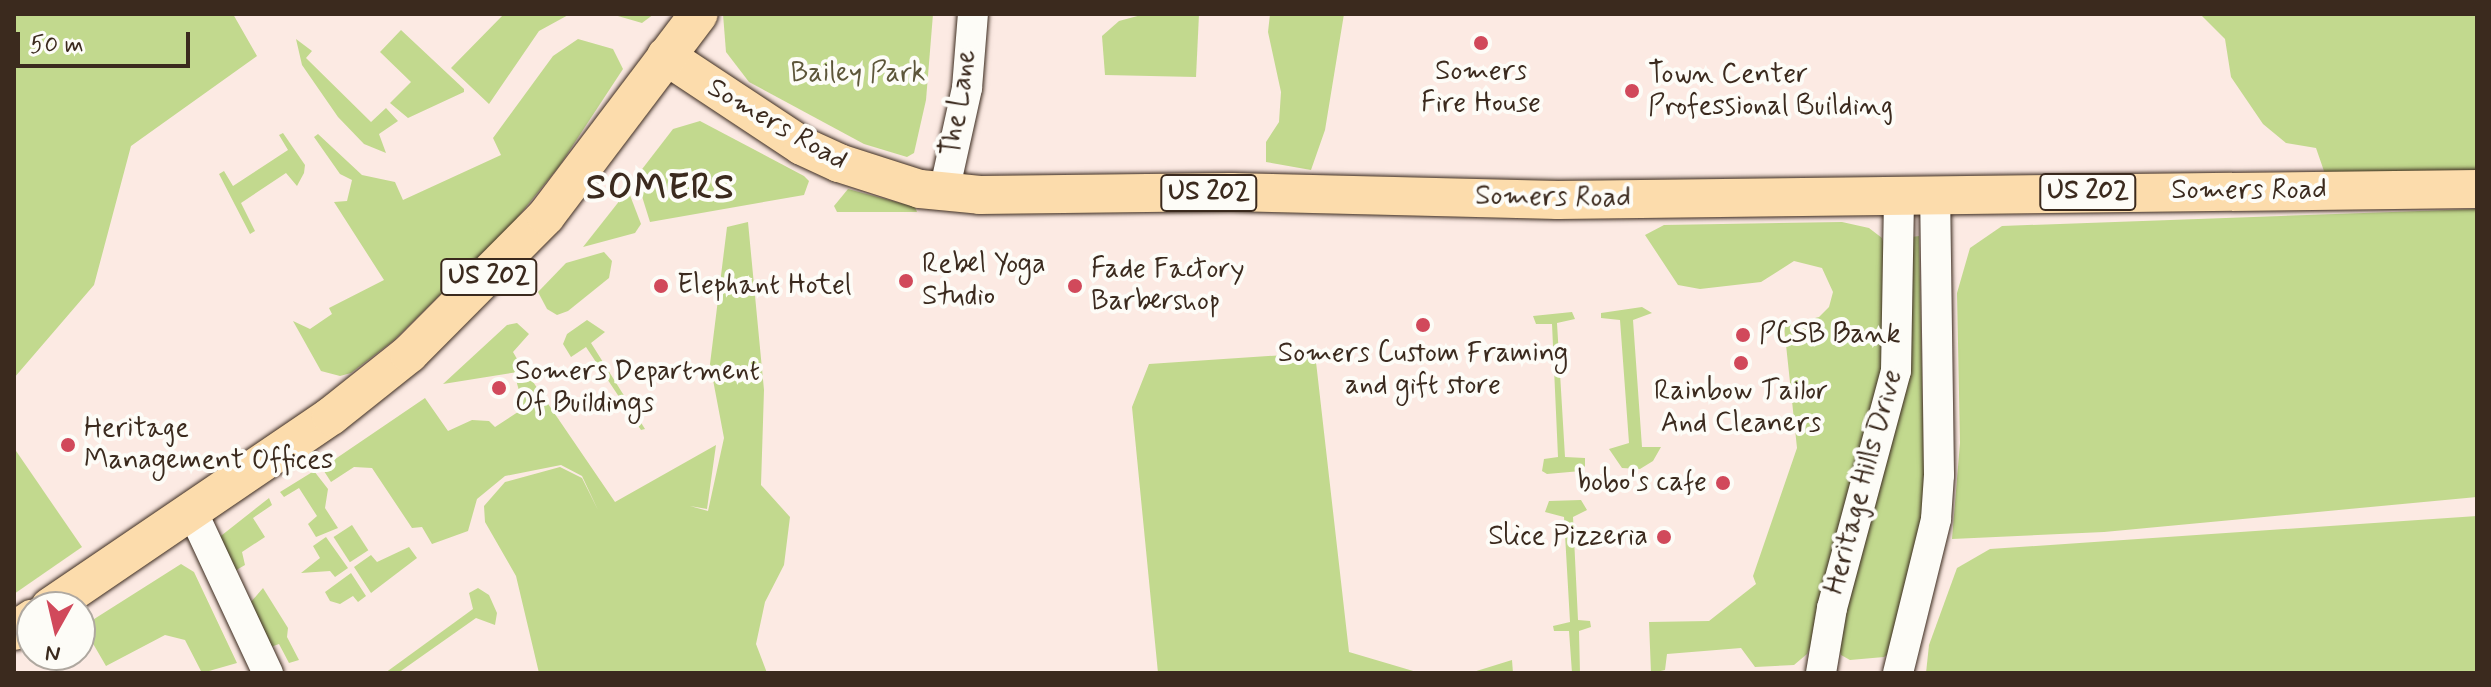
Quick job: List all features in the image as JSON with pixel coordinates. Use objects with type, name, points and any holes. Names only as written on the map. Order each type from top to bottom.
[{"type":"main road","points":[[666,56],[699,14]]},
{"type":"main road","name":"Somers Road","points":[[666,56],[802,146],[890,182],[944,192],[1558,200],[2477,189]]},
{"type":"main road","name":"US 202","points":[[74,591],[353,399],[455,311],[546,216],[666,56]]},
{"type":"street","name":"The Lane","points":[[944,192],[967,88],[973,14]]},
{"type":"street","name":"Heritage Hills Drive","points":[[1821,673],[1832,608],[1896,371],[1917,195]]},
{"type":"street","name":"Heritage Hills Drive","points":[[1898,673],[1936,519],[1939,475],[1917,195]]},
{"type":"street","points":[[192,511],[268,673]]},
{"type":"green space","points":[[14,14],[233,14],[257,56],[131,146],[94,285],[14,378]]},
{"type":"green space","points":[[504,14],[570,14],[539,31],[489,104],[451,68]]},
{"type":"green space","points":[[611,14],[654,14],[642,23]]},
{"type":"green space","name":"Bailey Park","points":[[723,14],[933,14],[926,100],[914,153],[907,157],[864,144],[749,82],[726,52]]},
{"type":"green space","points":[[1145,14],[1199,14],[1196,77],[1105,75],[1102,36],[1119,21]]},
{"type":"green space","points":[[1270,14],[1344,14],[1325,130],[1311,170],[1266,162],[1266,142],[1279,122],[1281,92],[1268,32]]},
{"type":"green space","points":[[2200,14],[2477,14],[2477,172],[2325,174],[2316,148],[2286,143],[2263,124],[2231,77],[2225,39]]},
{"type":"green space","points":[[401,30],[464,92],[408,118],[390,103],[411,82],[380,52]]},
{"type":"green space","points":[[296,39],[312,51],[306,58],[371,122],[386,108],[398,121],[379,134],[386,153],[364,144],[338,117],[302,65]]},
{"type":"green space","points":[[578,39],[613,49],[623,69],[560,165],[513,223],[393,341],[351,373],[340,376],[321,371],[293,321],[310,329],[332,314],[329,308],[384,280],[334,202],[347,201],[352,180],[340,174],[314,137],[318,134],[362,175],[395,182],[403,200],[501,155],[493,138],[553,56]]},
{"type":"green space","points":[[700,121],[804,176],[809,181],[804,195],[650,222],[636,177],[673,129]]},
{"type":"green space","points":[[283,133],[305,165],[304,173],[297,186],[286,173],[241,203],[255,231],[250,234],[219,174],[224,171],[233,186],[288,150],[279,135]]},
{"type":"green space","points":[[848,189],[915,207],[917,212],[837,212],[834,206]]},
{"type":"green space","points":[[628,190],[641,224],[635,233],[583,247]]},
{"type":"green space","points":[[2477,209],[2477,497],[2104,532],[1952,539],[1960,443],[1957,293],[1970,248],[2002,226]]},
{"type":"green space","points":[[748,222],[764,390],[761,485],[790,517],[784,565],[765,602],[756,644],[767,673],[539,673],[516,576],[485,522],[484,506],[505,482],[560,467],[582,478],[598,510],[582,476],[561,465],[505,476],[477,499],[468,531],[432,544],[422,527],[412,528],[372,468],[354,467],[331,482],[322,468],[425,398],[448,431],[472,420],[489,421],[495,427],[524,408],[516,380],[529,376],[615,502],[716,445],[707,509],[690,506],[708,511],[724,438],[710,364],[727,227]]},
{"type":"green space","points":[[1842,222],[1869,228],[1882,238],[1888,258],[1888,336],[1877,407],[1815,636],[1807,654],[1794,665],[1755,667],[1741,648],[1667,654],[1665,670],[1651,673],[1649,622],[1709,621],[1756,584],[1753,576],[1797,448],[1784,326],[1819,317],[1829,307],[1833,292],[1822,268],[1794,261],[1761,282],[1700,289],[1678,285],[1645,235],[1664,225]]},
{"type":"green space","points":[[1919,236],[1925,514],[1890,652],[1884,657],[1850,660],[1841,655],[1837,641],[1912,237]]},
{"type":"green space","points":[[604,252],[612,261],[609,278],[568,311],[557,315],[547,309],[538,292],[566,263]]},
{"type":"green space","points":[[1642,307],[1652,313],[1633,320],[1642,447],[1661,447],[1653,461],[1640,469],[1622,468],[1609,449],[1629,443],[1620,320],[1601,318],[1601,313]]},
{"type":"green space","points":[[1572,312],[1575,319],[1557,323],[1565,457],[1585,458],[1585,466],[1581,471],[1547,474],[1542,471],[1544,459],[1558,457],[1552,324],[1536,324],[1533,316]]},
{"type":"green space","points":[[587,320],[605,332],[591,343],[645,429],[641,430],[586,347],[571,357],[563,344],[567,334]]},
{"type":"green space","points":[[517,323],[529,334],[513,352],[524,371],[443,384],[507,325]]},
{"type":"green space","points":[[1315,353],[1349,652],[1420,673],[1158,673],[1132,407],[1149,364]]},
{"type":"green space","points":[[14,448],[82,547],[14,594]]},
{"type":"green space","points":[[314,471],[328,489],[325,508],[338,528],[316,537],[308,524],[317,516],[299,488],[284,497],[280,492]]},
{"type":"green space","points":[[269,498],[272,505],[253,518],[265,537],[242,552],[245,565],[233,572],[217,539]]},
{"type":"green space","points":[[1581,500],[1587,510],[1573,517],[1578,620],[1590,621],[1591,627],[1579,631],[1580,673],[1572,673],[1569,631],[1554,631],[1553,626],[1570,622],[1564,517],[1545,512],[1549,501]]},
{"type":"green space","points":[[2477,516],[2477,673],[1926,673],[1929,645],[1957,568],[1990,549]]},
{"type":"green space","points":[[352,525],[368,550],[350,562],[334,537]]},
{"type":"green space","points":[[326,537],[348,568],[335,577],[330,571],[301,573],[320,558],[313,546]]},
{"type":"green space","points":[[409,547],[417,558],[371,593],[354,567],[371,555],[377,562]]},
{"type":"green space","points":[[181,564],[194,572],[237,663],[202,673],[185,640],[165,635],[106,666],[96,649],[96,618]]},
{"type":"green space","points":[[351,573],[366,596],[358,602],[353,596],[340,604],[330,601],[325,592]]},
{"type":"green space","points":[[263,588],[288,628],[287,637],[299,660],[289,663],[279,644],[268,648],[250,603]]},
{"type":"green space","points":[[478,588],[489,595],[497,613],[495,625],[476,618],[398,673],[385,673],[473,609],[469,593]]},
{"type":"green space","points":[[1512,660],[1513,673],[1470,673]]},
{"type":"place","name":"Somers Fire House","points":[[1481,43]]},
{"type":"place","name":"Town Center Professional Building","points":[[1632,91]]},
{"type":"place","name":"Rebel Yoga Studio","points":[[906,281]]},
{"type":"place","name":"Elephant Hotel","points":[[661,286]]},
{"type":"place","name":"Fade Factory Barbershop","points":[[1075,286]]},
{"type":"place","name":"Somers Custom Framing and gift store","points":[[1423,325]]},
{"type":"place","name":"PCSB Bank","points":[[1743,335]]},
{"type":"place","name":"Rainbow Tailor And Cleaners","points":[[1741,363]]},
{"type":"place","name":"Somers Department Of Buildings","points":[[499,388]]},
{"type":"place","name":"Heritage Management Offices","points":[[68,445]]},
{"type":"place","name":"bobo's cafe","points":[[1723,483]]},
{"type":"place","name":"Slice Pizzeria","points":[[1664,537]]},
{"type":"district","name":"SOMERS","points":[[661,189]]}]
